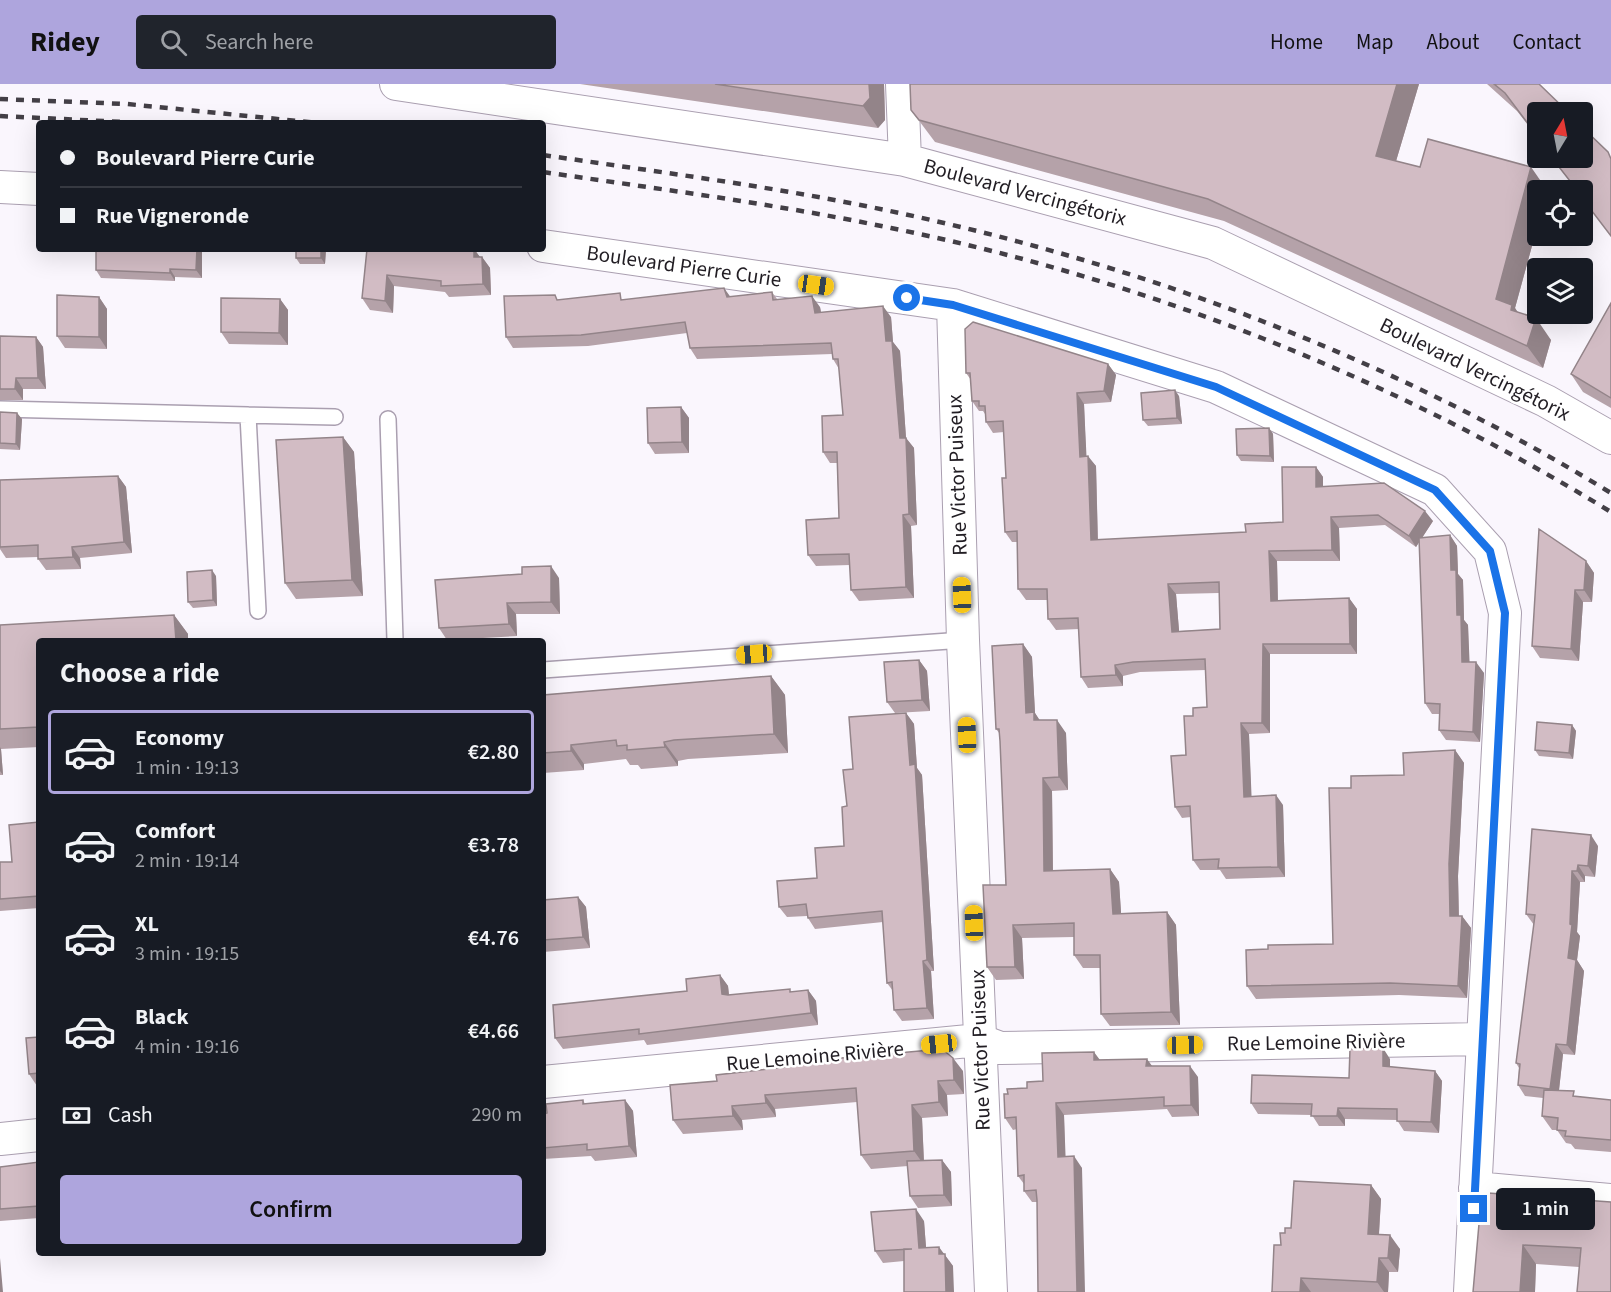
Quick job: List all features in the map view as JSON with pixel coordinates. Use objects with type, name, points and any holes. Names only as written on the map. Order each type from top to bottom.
[{"type":"street","name":"Boulevard Vercingétorix","points":[[396,84],[905,160],[1213,243],[1546,401],[1611,438]]},
{"type":"street","points":[[902,84],[905,160]]},
{"type":"street","points":[[0,187],[36,189]]},
{"type":"street","name":"Boulevard Pierre Curie","points":[[546,246],[953,305],[1216,387],[1435,490],[1490,551],[1505,613],[1481,1039],[1470,1292]]},
{"type":"street","name":"Rue Victor Puiseux","points":[[953,305],[963,640],[991,1292]]},
{"type":"street","name":"Rue Lemoine Rivière","points":[[546,1082],[979,1040],[1000,1048],[1481,1039]]},
{"type":"street","points":[[0,1139],[36,1135]]},
{"type":"street","points":[[1475,1188],[1611,1200]]},
{"type":"lane","points":[[0,409],[335,417]]},
{"type":"lane","points":[[248,415],[258,611]]},
{"type":"lane","points":[[388,419],[394,638]]},
{"type":"lane","points":[[546,670],[963,640]]},
{"type":"building","points":[[715,84],[869,84],[870,98],[863,106]]},
{"type":"building","points":[[910,84],[1397,84],[1376,156],[1420,167],[1428,139],[1531,168],[1496,299],[1512,305],[1511,310],[1527,315],[1527,324],[1534,324],[1527,346],[1208,199],[919,120],[911,110]]},
{"type":"building","points":[[1494,84],[1539,84],[1558,102],[1527,102],[1527,122],[1505,93]]},
{"type":"building","points":[[1593,138],[1608,152],[1611,159],[1611,236],[1593,212],[1593,180],[1569,180],[1560,168],[1593,168]]},
{"type":"building","points":[[96,252],[197,252],[196,270],[170,269],[170,273],[96,270]]},
{"type":"building","points":[[296,252],[321,252],[321,258],[296,258]]},
{"type":"building","points":[[367,252],[474,252],[474,257],[482,257],[483,284],[441,286],[441,281],[387,275],[385,301],[362,298]]},
{"type":"building","points":[[724,288],[727,297],[772,292],[773,300],[812,296],[815,313],[883,306],[886,341],[892,341],[900,438],[906,438],[909,514],[903,515],[906,587],[851,590],[849,554],[808,555],[806,520],[839,518],[837,452],[823,452],[822,416],[843,415],[838,359],[833,359],[831,343],[690,348],[685,322],[581,335],[506,337],[504,296],[555,295],[557,300],[620,293],[621,300]]},
{"type":"building","points":[[57,295],[99,297],[99,337],[57,336]]},
{"type":"building","points":[[221,298],[280,299],[279,333],[221,332]]},
{"type":"building","points":[[1611,303],[1611,398],[1571,374]]},
{"type":"building","points":[[973,322],[1108,364],[1104,391],[1077,393],[1080,457],[1088,456],[1091,540],[1246,532],[1245,524],[1283,522],[1282,467],[1316,467],[1316,487],[1384,483],[1425,511],[1409,536],[1378,515],[1331,517],[1332,550],[1269,551],[1271,601],[1349,598],[1350,644],[1263,644],[1262,723],[1241,723],[1244,797],[1276,795],[1278,867],[1218,868],[1219,859],[1193,860],[1190,806],[1175,807],[1171,756],[1186,755],[1184,716],[1193,716],[1193,708],[1207,707],[1205,659],[1133,662],[1115,665],[1116,675],[1081,677],[1078,618],[1048,619],[1047,589],[1018,589],[1017,531],[1005,532],[1002,478],[1006,478],[1003,421],[986,422],[985,406],[979,406],[979,401],[972,401],[970,373],[966,373],[965,329]],"holes":[[[1219,582],[1220,629],[1172,632],[1168,584]]]},
{"type":"building","points":[[0,336],[36,337],[38,378],[16,378],[15,389],[0,389]]},
{"type":"building","points":[[1175,390],[1177,418],[1143,420],[1141,393]]},
{"type":"building","points":[[681,407],[682,442],[648,443],[647,408]]},
{"type":"building","points":[[0,412],[17,413],[16,444],[0,443]]},
{"type":"building","points":[[1269,428],[1270,456],[1237,455],[1236,429]]},
{"type":"building","points":[[343,437],[352,580],[285,583],[276,440]]},
{"type":"building","points":[[118,476],[124,542],[72,547],[73,557],[38,559],[38,545],[0,547],[0,480]]},
{"type":"building","points":[[1539,529],[1586,561],[1584,590],[1575,590],[1571,649],[1532,646]]},
{"type":"building","points":[[1450,535],[1451,570],[1456,570],[1457,615],[1461,615],[1462,662],[1476,662],[1473,732],[1439,730],[1440,704],[1425,703],[1419,538]]},
{"type":"building","points":[[551,566],[551,602],[507,603],[509,624],[439,628],[435,580],[522,574],[522,567]]},
{"type":"building","points":[[212,570],[213,600],[188,602],[187,572]]},
{"type":"building","points":[[174,615],[176,638],[36,638],[36,727],[0,729],[0,625]]},
{"type":"building","points":[[1023,644],[1026,713],[1034,712],[1034,720],[1057,720],[1059,777],[1043,778],[1044,871],[1110,869],[1113,914],[1167,912],[1171,1012],[1101,1014],[1100,955],[1074,955],[1074,923],[1013,925],[1015,967],[987,967],[983,885],[1006,885],[1000,741],[999,729],[996,729],[992,646]]},
{"type":"building","points":[[919,660],[922,700],[887,702],[884,662]]},
{"type":"building","points":[[771,676],[774,734],[674,740],[664,742],[665,747],[627,750],[627,745],[617,746],[616,740],[571,745],[571,751],[546,753],[546,695]]},
{"type":"building","points":[[906,713],[910,765],[915,764],[927,960],[923,961],[927,1008],[894,1010],[892,982],[887,983],[882,911],[808,918],[806,904],[779,907],[777,881],[817,878],[815,848],[844,846],[842,807],[847,806],[843,770],[853,769],[849,717]]},
{"type":"building","points":[[1537,722],[1572,725],[1569,753],[1535,750]]},
{"type":"building","points":[[1455,750],[1449,864],[1450,916],[1462,916],[1458,986],[1390,983],[1247,986],[1246,950],[1268,949],[1268,945],[1333,944],[1329,788],[1351,788],[1351,776],[1404,775],[1403,753]]},
{"type":"building","points":[[36,822],[36,896],[0,899],[0,862],[12,862],[9,825]]},
{"type":"building","points":[[1532,829],[1591,835],[1588,866],[1578,865],[1577,871],[1572,871],[1570,924],[1572,925],[1568,958],[1576,960],[1567,1045],[1556,1044],[1550,1089],[1518,1085],[1520,1064],[1516,1063],[1535,915],[1526,914]]},
{"type":"building","points":[[578,897],[583,937],[546,940],[546,900]]},
{"type":"building","points":[[720,975],[722,994],[790,989],[790,992],[808,990],[811,1013],[639,1034],[639,1029],[555,1038],[553,1005],[687,991],[686,979]]},
{"type":"building","points":[[36,1037],[36,1073],[29,1074],[26,1038]]},
{"type":"building","points":[[1383,1048],[1383,1066],[1435,1071],[1431,1122],[1397,1121],[1397,1109],[1338,1108],[1337,1116],[1311,1116],[1312,1104],[1251,1103],[1252,1075],[1349,1078],[1350,1049]]},
{"type":"building","points":[[942,1049],[953,1058],[954,1080],[938,1081],[939,1102],[912,1105],[914,1151],[861,1155],[856,1088],[765,1095],[766,1103],[732,1106],[733,1116],[673,1120],[670,1085],[717,1081],[716,1075],[786,1067],[786,1063]]},
{"type":"building","points":[[1094,1052],[1094,1060],[1147,1059],[1146,1066],[1190,1066],[1191,1105],[1164,1106],[1164,1097],[1056,1103],[1058,1157],[1074,1156],[1077,1292],[1038,1292],[1036,1190],[1024,1191],[1024,1175],[1018,1176],[1016,1117],[1005,1118],[1004,1094],[1008,1094],[1007,1089],[1027,1088],[1027,1082],[1043,1081],[1042,1053]]},
{"type":"building","points":[[1544,1090],[1574,1091],[1573,1096],[1611,1100],[1611,1140],[1565,1136],[1566,1131],[1557,1130],[1558,1118],[1542,1116]]},
{"type":"building","points":[[583,1100],[583,1104],[625,1100],[629,1146],[587,1150],[587,1144],[546,1148],[546,1104]]},
{"type":"building","points":[[942,1160],[944,1195],[910,1196],[907,1161]]},
{"type":"building","points":[[36,1162],[36,1206],[0,1209],[0,1167]]},
{"type":"building","points":[[1294,1181],[1371,1185],[1368,1234],[1390,1235],[1388,1258],[1379,1258],[1377,1282],[1301,1278],[1300,1292],[1272,1292],[1274,1245],[1281,1245],[1280,1233],[1285,1233],[1285,1228],[1291,1228]]},
{"type":"building","points":[[1488,1193],[1611,1202],[1611,1292],[1577,1292],[1581,1248],[1523,1245],[1520,1292],[1473,1292],[1481,1201]]},
{"type":"building","points":[[916,1209],[919,1248],[939,1247],[939,1254],[945,1254],[946,1292],[904,1292],[904,1249],[875,1251],[871,1212]]},
{"type":"railway","points":[[0,99],[127,104],[288,120]]},
{"type":"railway","points":[[0,116],[82,120]]},
{"type":"railway","points":[[546,155],[717,180],[847,202],[984,233],[1078,258],[1262,321],[1353,358],[1441,399],[1527,444],[1611,493]]},
{"type":"railway","points":[[546,172],[848,219],[985,249],[1079,275],[1263,338],[1353,376],[1527,463],[1611,512]]},
{"type":"route","points":[[907,298],[953,305],[1216,387],[1435,490],[1490,551],[1505,613],[1481,1039],[1474,1209]]}]
